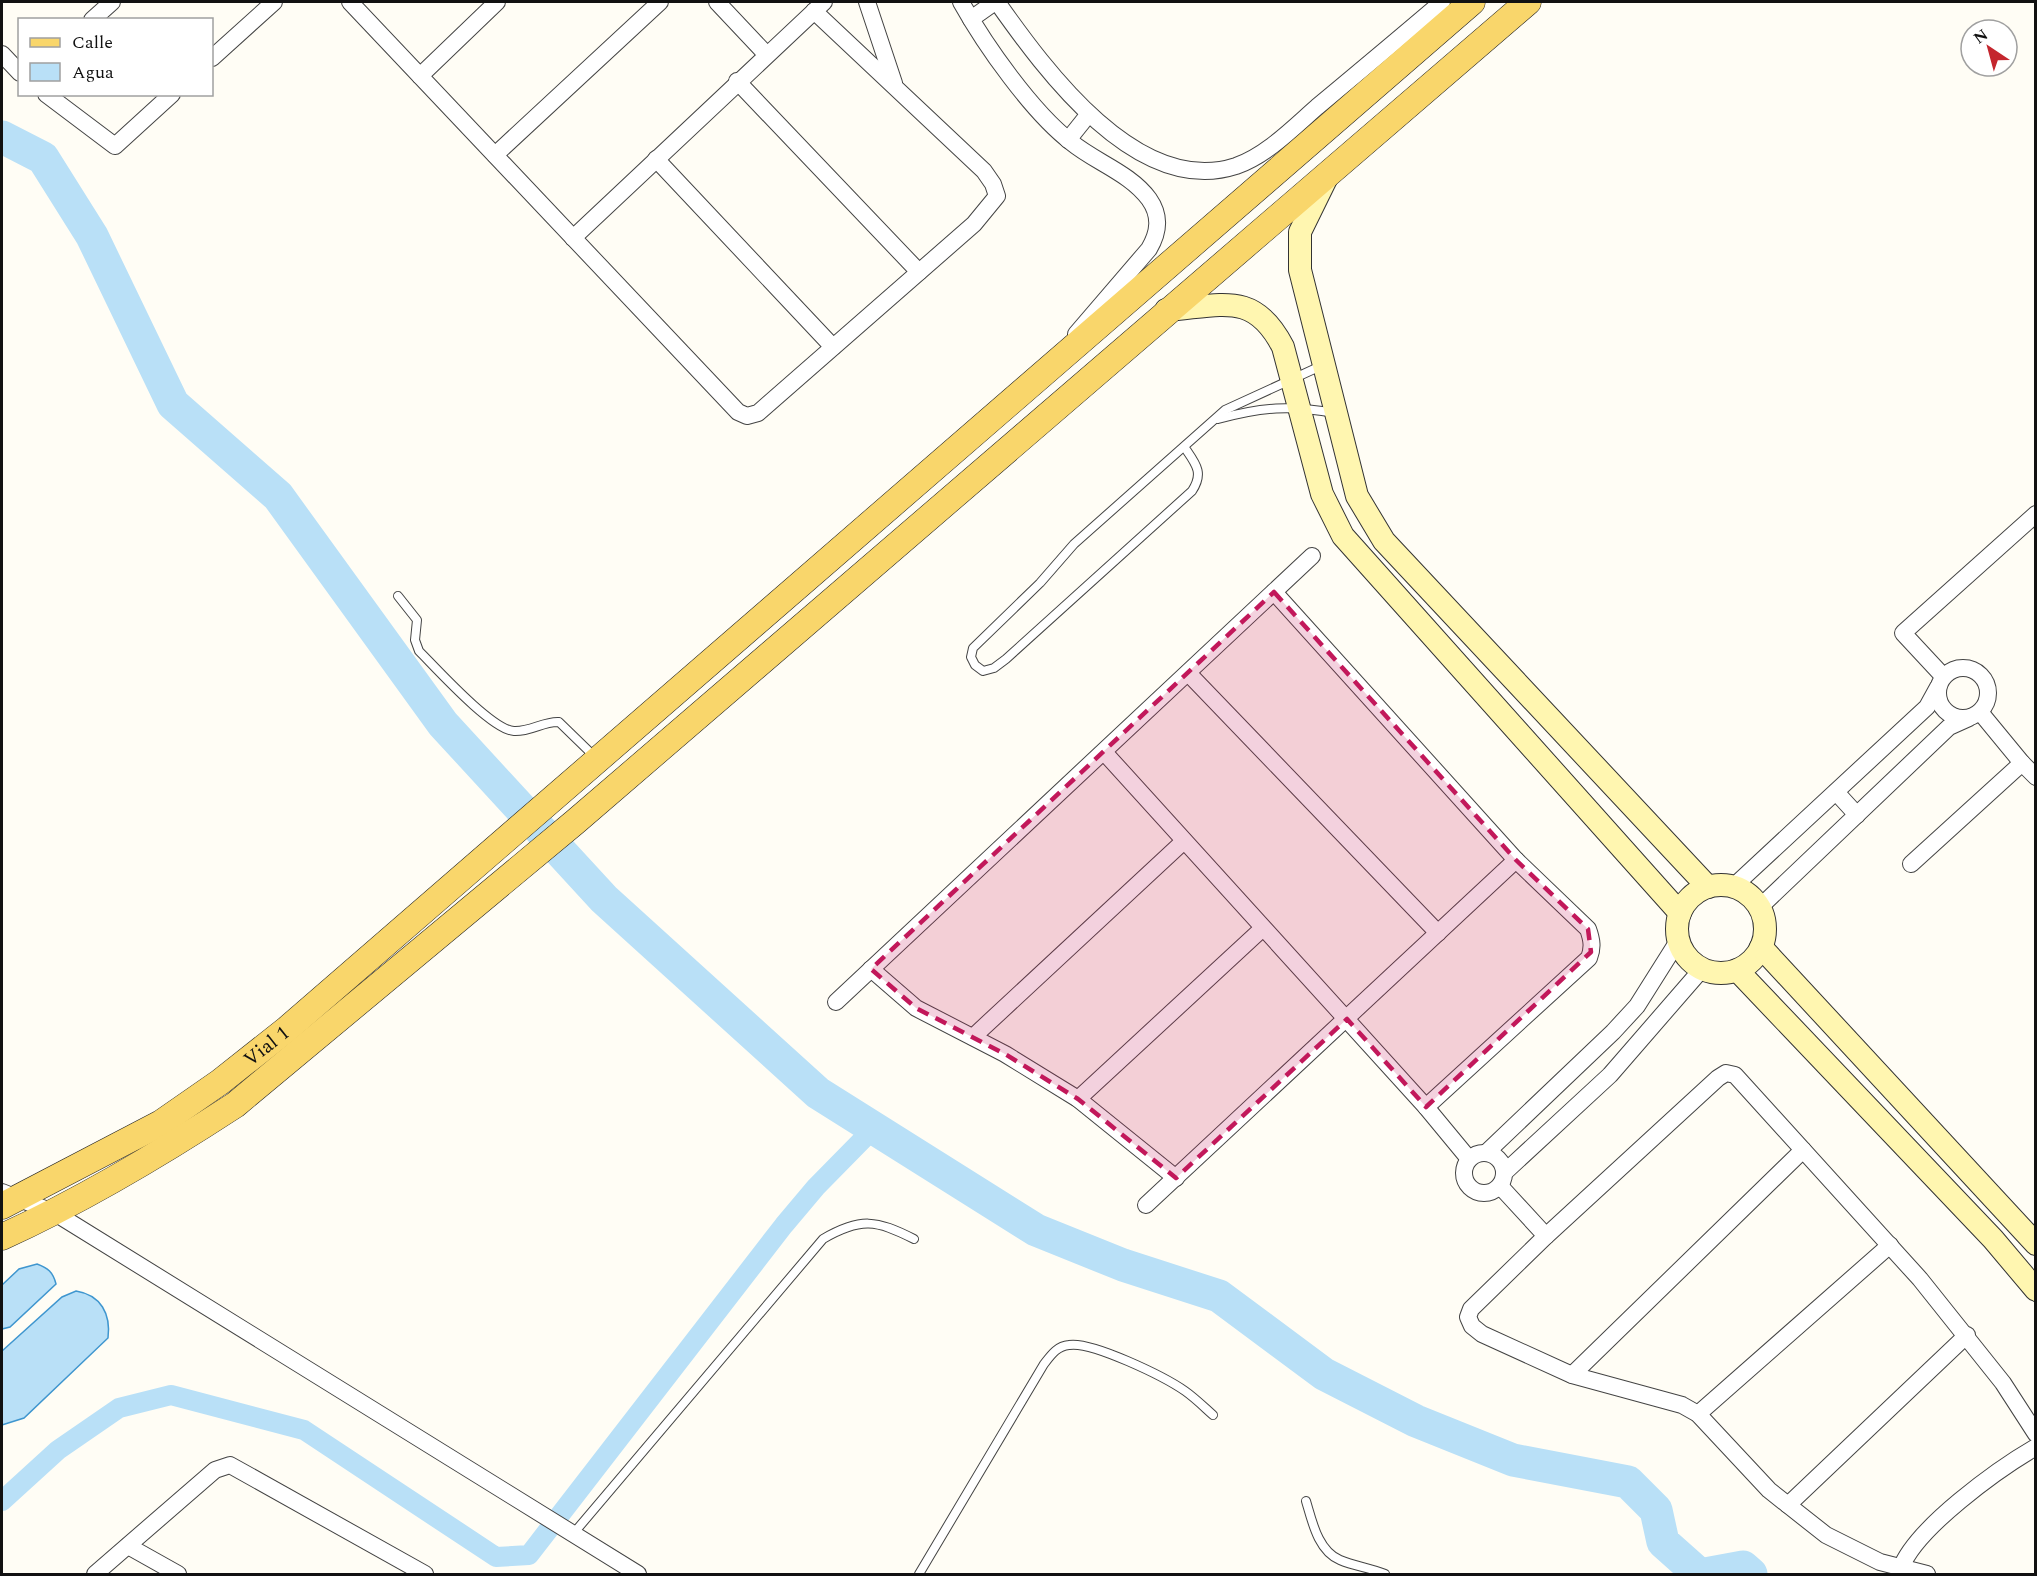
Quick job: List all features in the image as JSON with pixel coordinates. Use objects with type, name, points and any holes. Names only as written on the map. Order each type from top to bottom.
[{"type":"main road","name":"Vial 1","points":[[7,1199],[162,1124],[287,1029],[1472,2]]},
{"type":"main road","name":"Vial 1","points":[[2,1237],[55,1213],[174,1145],[235,1106],[575,822],[1166,310],[1528,2]]},
{"type":"street","points":[[213,57],[274,2]]},
{"type":"street","points":[[350,2],[573,238],[738,412],[747,416],[758,413],[974,224],[997,196],[993,184],[984,171],[896,86],[819,6],[573,238]]},
{"type":"street","points":[[420,76],[497,2]]},
{"type":"street","points":[[495,155],[660,2]]},
{"type":"street","points":[[717,2],[766,54]]},
{"type":"street","points":[[867,2],[896,86]]},
{"type":"street","points":[[961,2],[1025,93],[1068,140],[1139,188],[1150,200],[1158,219],[1158,235],[1149,249],[1082,325],[1062,359]]},
{"type":"street","points":[[971,18],[996,2],[1068,94],[1105,129],[1161,162],[1183,170],[1212,170],[1236,166],[1274,144],[1442,2]]},
{"type":"street","points":[[94,18],[107,3]]},
{"type":"street","points":[[2,54],[18,71]]},
{"type":"street","points":[[737,81],[919,272]]},
{"type":"street","points":[[49,96],[115,146],[170,96]]},
{"type":"street","points":[[1068,140],[1088,115]]},
{"type":"street","points":[[656,159],[833,347]]},
{"type":"street","points":[[1332,168],[1306,215],[1300,232],[1298,249],[1300,270],[1357,496],[1384,541],[1708,887]]},
{"type":"street","points":[[1166,310],[1229,305],[1248,307],[1260,314],[1273,327],[1283,346],[1322,494],[1343,536],[1680,913]]},
{"type":"street","points":[[1974,715],[1960,718],[1945,711],[1937,696],[1940,682],[1903,633],[2036,514]]},
{"type":"street","points":[[836,1002],[1312,556]]},
{"type":"street","points":[[1274,592],[1516,860],[1588,929],[1591,952],[1588,958],[1426,1107]]},
{"type":"street","points":[[1733,887],[1927,707],[1940,682],[1949,671],[1966,667],[1981,674],[1988,689],[1988,698],[1974,715],[1949,727],[1759,908]]},
{"type":"street","points":[[1188,673],[1438,933]]},
{"type":"street","points":[[1974,715],[2036,777]]},
{"type":"street","points":[[1890,743],[1909,765]]},
{"type":"street","points":[[1104,752],[1426,1107],[1469,1159]]},
{"type":"street","points":[[1911,864],[2022,763]]},
{"type":"street","points":[[1836,792],[1857,815]]},
{"type":"street","points":[[973,1037],[1184,841]]},
{"type":"street","points":[[1146,1204],[1176,1179],[1516,860]]},
{"type":"street","points":[[1708,887],[1733,887],[1743,891],[1759,908],[1764,920],[1761,947],[1747,965],[1737,970],[1713,973],[1702,969],[1691,962],[1678,941],[1680,913],[1687,902],[1708,887]]},
{"type":"street","points":[[1078,1099],[1263,928]]},
{"type":"street","points":[[1678,941],[1636,1006],[1487,1152],[1469,1159],[1465,1165],[1465,1180],[1474,1191],[1488,1193],[1610,1075],[1702,969]]},
{"type":"street","points":[[1761,947],[2036,1244]]},
{"type":"street","points":[[871,969],[916,1008],[1036,1072],[1078,1099],[1176,1179]]},
{"type":"street","points":[[1737,970],[1993,1239],[2036,1290]]},
{"type":"street","points":[[1927,1575],[1880,1562],[1838,1543],[1788,1505],[1748,1469],[1698,1414],[1682,1405],[1572,1375],[1482,1334],[1472,1326],[1468,1317],[1476,1302],[1726,1073],[1735,1075],[1890,1245],[1966,1335],[2018,1402],[2036,1434]]},
{"type":"street","points":[[1542,1099],[1561,1120]]},
{"type":"street","points":[[1572,1375],[1803,1150]]},
{"type":"street","points":[[1487,1152],[1500,1159],[1503,1179],[1546,1236]]},
{"type":"street","points":[[7,1199],[55,1213],[638,1575]]},
{"type":"street","points":[[1698,1414],[1890,1245]]},
{"type":"street","points":[[1788,1505],[1966,1335]]},
{"type":"street","points":[[1901,1568],[1913,1546],[1937,1523],[2001,1469],[2036,1447]]},
{"type":"street","points":[[95,1575],[215,1470],[230,1465],[425,1575]]},
{"type":"street","points":[[128,1546],[178,1575]]},
{"type":"lane","points":[[1185,448],[1200,473],[1199,482],[1192,491],[1006,659],[994,668],[983,671],[975,666],[971,657],[974,648],[982,638],[1040,583],[1074,544],[1215,420],[1238,403],[1323,365]]},
{"type":"lane","points":[[1215,420],[1253,410],[1298,406],[1335,413]]},
{"type":"lane","points":[[398,596],[417,620],[416,640],[419,651],[494,723],[504,729],[522,731],[559,722],[598,759]]},
{"type":"lane","points":[[573,1534],[823,1239],[854,1224],[868,1222],[884,1224],[914,1239]]},
{"type":"lane","points":[[919,1575],[1044,1364],[1061,1347],[1071,1344],[1086,1347],[1128,1361],[1185,1391],[1213,1415]]},
{"type":"lane","points":[[1306,1501],[1320,1542],[1330,1554],[1339,1560],[1384,1575]]},
{"type":"highlighted area","points":[[1274,592],[1516,860],[1588,929],[1591,952],[1426,1107],[1347,1019],[1176,1178],[1078,1099],[1005,1054],[916,1008],[871,969]]},
{"type":"water","points":[[37,1264],[50,1271],[56,1284],[10,1327],[2,1329],[2,1285],[19,1269]]},
{"type":"water","points":[[76,1291],[85,1293],[98,1301],[108,1321],[108,1338],[24,1418],[2,1425],[2,1351],[62,1297]]},
{"type":"waterway","points":[[2,137],[43,158],[92,236],[173,404],[278,496],[443,724],[604,899],[818,1093],[1036,1230],[1123,1265],[1219,1296],[1324,1374],[1416,1421],[1513,1460],[1628,1482],[1656,1510],[1663,1542],[1699,1574]]},
{"type":"waterway","points":[[2,1501],[58,1450],[119,1408],[171,1395],[304,1430],[496,1557],[529,1555],[784,1225],[816,1187],[874,1128]]},
{"type":"waterway","points":[[1705,1574],[1743,1567],[1751,1574]]}]
